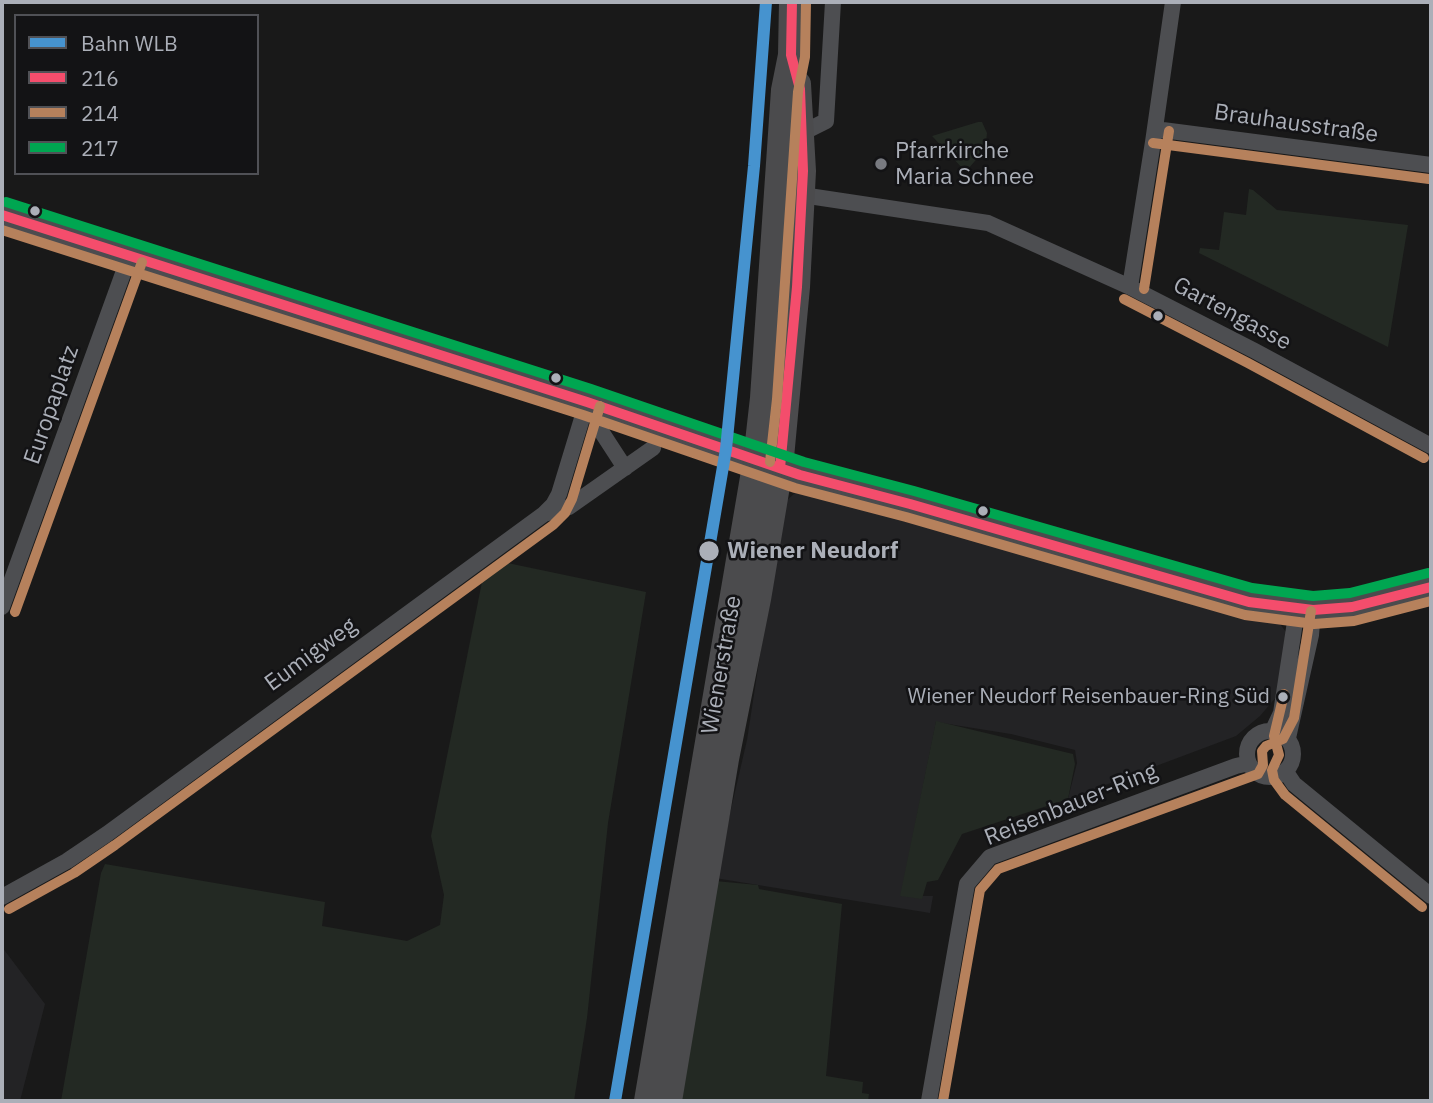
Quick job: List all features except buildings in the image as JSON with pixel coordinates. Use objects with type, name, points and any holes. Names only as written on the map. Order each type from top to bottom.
[{"type":"main road","name":"Wienerstraße","points":[[768,464],[766,357],[784,90],[791,55],[792,2]]},
{"type":"main road","name":"Wienerstraße","points":[[685,940],[797,287],[802,133],[800,89],[791,55]]},
{"type":"main road","points":[[768,464],[1249,602],[1305,610],[1352,607],[1431,587]]},
{"type":"main road","points":[[647,1101],[685,940]]},
{"type":"main road","points":[[669,1101],[685,940]]},
{"type":"street","points":[[802,133],[827,121],[833,2]]},
{"type":"street","points":[[1130,286],[1173,2]]},
{"type":"street","name":"Brauhausstraße","points":[[1155,129],[1431,165]]},
{"type":"street","name":"Gartengasse","points":[[802,195],[988,223],[1130,286],[1431,446]]},
{"type":"street","points":[[2,215],[587,402],[768,464]]},
{"type":"street","name":"Europaplatz","points":[[2,607],[129,257]]},
{"type":"street","name":"Eumigweg","points":[[2,897],[67,861],[107,834],[544,514],[559,494],[587,402]]},
{"type":"street","points":[[599,428],[625,468]]},
{"type":"street","points":[[544,514],[569,507],[653,448]]},
{"type":"street","points":[[1273,730],[1281,713],[1305,610]]},
{"type":"street","points":[[1288,738],[1273,730],[1254,737],[1247,754],[1249,763],[1261,775],[1278,776],[1286,772],[1292,764],[1294,754],[1288,738],[1311,635],[1305,610]]},
{"type":"street","name":"Reisenbauer-Ring","points":[[929,1101],[967,884],[990,857],[1249,763]]},
{"type":"street","points":[[1286,772],[1294,784],[1431,895]]},
{"type":"shaded area","points":[[982,122],[987,133],[986,143],[981,154],[964,170],[932,136]]},
{"type":"shaded area","points":[[1249,189],[1277,210],[1408,225],[1388,347],[1199,253],[1200,248],[1219,250],[1224,212],[1246,215]]},
{"type":"shaded area","points":[[811,492],[889,508],[1277,620],[1286,632],[1277,696],[1260,716],[1236,736],[1068,799],[1077,763],[1075,750],[1011,734],[936,722],[901,896],[933,896],[930,913],[715,878],[747,740],[782,512],[785,502],[795,493]]},
{"type":"shaded area","points":[[498,561],[646,592],[608,823],[587,1018],[574,1101],[61,1101],[101,873],[105,864],[325,902],[322,926],[407,941],[440,925],[444,895],[431,836],[484,572]]},
{"type":"shaded area","points":[[936,721],[1073,754],[1075,764],[1068,799],[962,834],[938,880],[927,882],[922,899],[900,896]]},
{"type":"shaded area","points":[[715,881],[758,885],[759,889],[842,904],[826,1076],[863,1082],[862,1093],[869,1094],[868,1101],[679,1101]]},
{"type":"shaded area","points":[[2,947],[45,1004],[20,1101],[2,1101]]},
{"type":"rail line","name":"WLB","points":[[615,1101],[726,449],[754,166],[766,2]]},
{"type":"transit line","name":"216","points":[[780,468],[797,287],[803,171],[800,89],[791,55],[792,2]]},
{"type":"transit line","name":"214","points":[[770,462],[777,399],[798,92],[805,57],[806,2]]},
{"type":"transit line","name":"214","points":[[1144,289],[1169,131]]},
{"type":"transit line","name":"214","points":[[1153,143],[1429,179]]},
{"type":"transit line","name":"217","points":[[6,202],[591,389],[804,462],[1252,588],[1313,596],[1350,593],[1428,573]]},
{"type":"transit line","name":"216","points":[[2,215],[587,402],[800,475],[1249,602],[1313,610],[1352,607],[1431,587]]},
{"type":"transit line","name":"214","points":[[2,230],[583,415],[795,488],[906,517],[1245,615],[1314,624],[1354,621],[1431,601]]},
{"type":"transit line","name":"214","points":[[15,612],[142,262]]},
{"type":"transit line","name":"214","points":[[1124,299],[1424,458]]},
{"type":"transit line","name":"214","points":[[9,909],[74,873],[115,845],[553,525],[565,513],[572,499],[600,406]]},
{"type":"transit line","name":"214","points":[[943,1101],[980,890],[998,869],[1258,774],[1263,765],[1262,751],[1266,746],[1283,739],[1294,718],[1311,611]]},
{"type":"transit line","name":"214","points":[[1284,694],[1274,736],[1279,755],[1272,770],[1274,780],[1285,795],[1422,907]]},
{"type":"place","name":"Pfarrkirche Maria Schnee","points":[[881,164]]},
{"type":"place","name":"Wiener Neudorf","points":[[709,551]]},
{"type":"place","name":"Wiener Neudorf Reisenbauer-Ring Süd","points":[[1283,697]]}]
